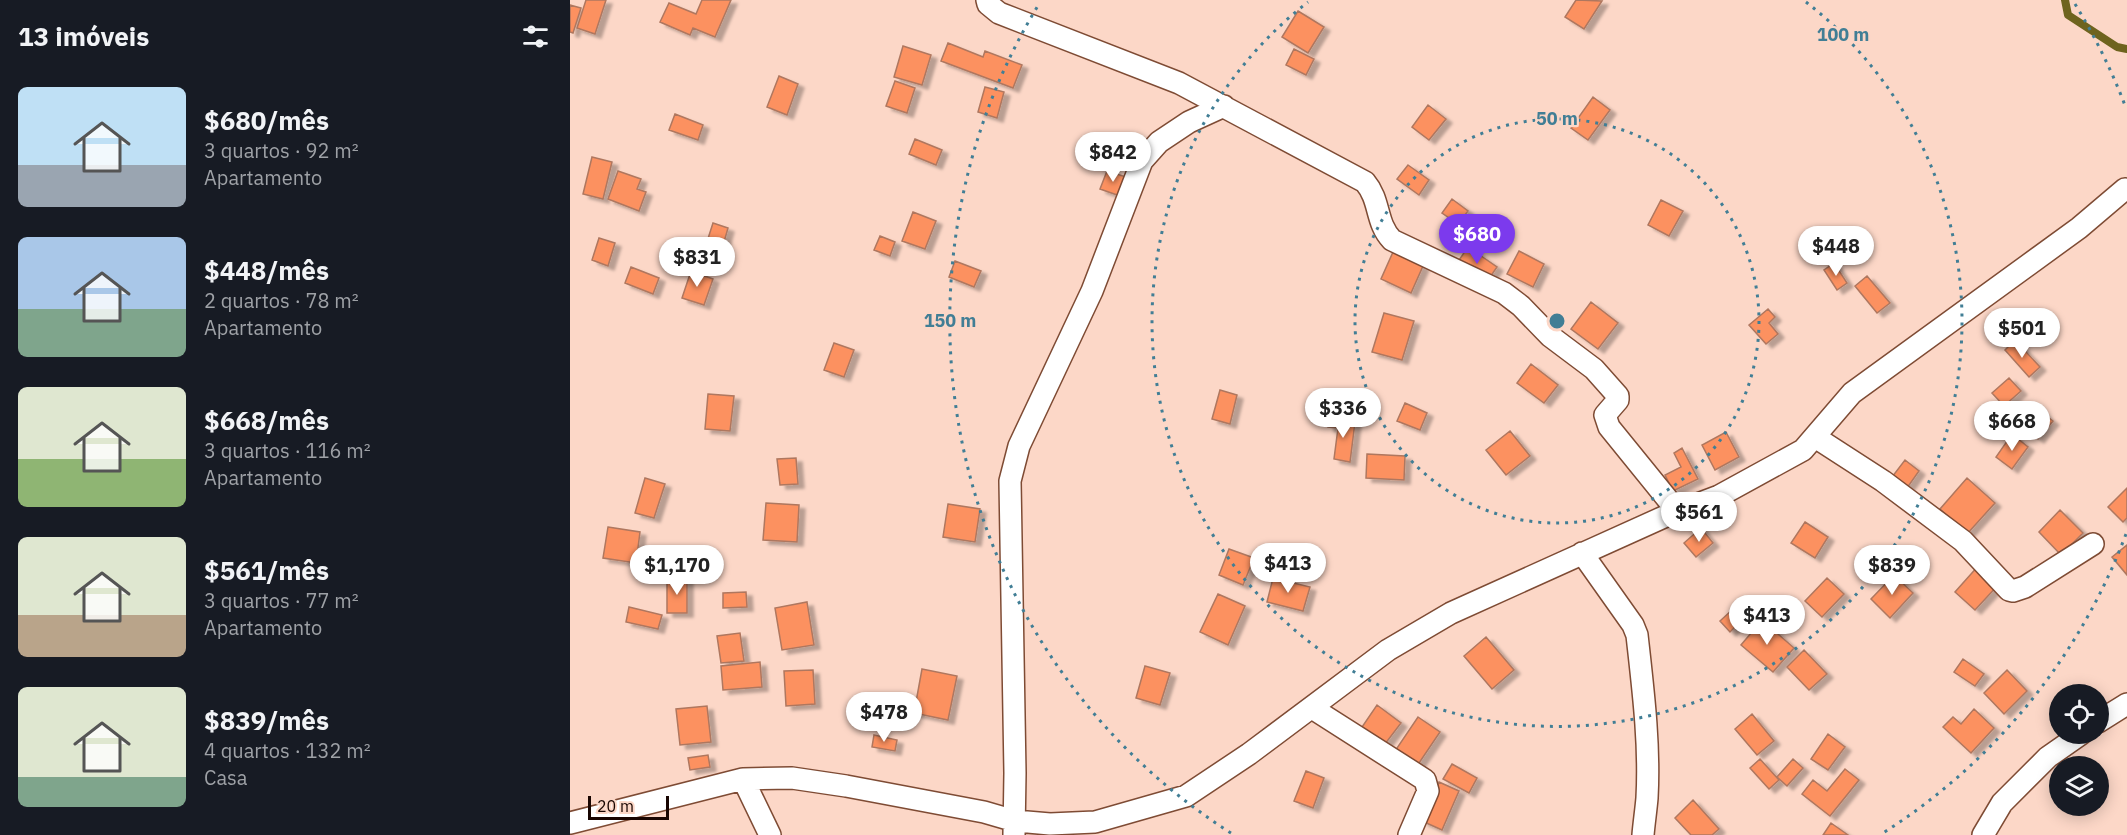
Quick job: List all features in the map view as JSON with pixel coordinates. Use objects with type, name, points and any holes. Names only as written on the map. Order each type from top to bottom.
[{"type":"street","points":[[987,0],[999,13],[1179,83],[1365,182],[1374,192],[1385,232],[1392,240],[1504,293],[1521,306],[1550,336],[1594,369],[1618,396],[1618,400],[1605,415],[1609,428],[1678,512]]},
{"type":"street","points":[[1014,828],[1010,481],[1018,446],[1092,291],[1142,161],[1159,142],[1189,122],[1224,105]]},
{"type":"street","points":[[570,823],[743,779],[792,778],[846,786],[984,813],[1014,828],[1095,822],[1186,796],[1249,754],[1388,650],[1451,613],[1581,553],[1719,496],[1803,450],[1852,393],[2079,228],[2125,189]]},
{"type":"street","points":[[1815,437],[1883,481],[1963,541],[2008,590],[2013,591],[2025,587],[2093,544]]},
{"type":"street","points":[[1581,553],[1633,625],[1637,635],[1646,741],[1647,797],[1643,835]]},
{"type":"street","points":[[2109,715],[2127,704]]},
{"type":"street","points":[[1312,708],[1425,780],[1428,791],[1409,835]]},
{"type":"street","points":[[1983,835],[2002,803],[2048,757],[2067,744]]},
{"type":"street","points":[[743,779],[770,835]]},
{"type":"building","points":[[586,0],[606,0],[595,34],[577,28]]},
{"type":"building","points":[[702,0],[731,0],[715,37],[693,28],[690,35],[660,22],[669,3],[696,14]]},
{"type":"building","points":[[1576,0],[1602,1],[1584,29],[1565,17]]},
{"type":"building","points":[[570,5],[581,8],[573,33],[570,32]]},
{"type":"building","points":[[1298,11],[1324,27],[1308,53],[1282,37]]},
{"type":"building","points":[[948,43],[983,57],[985,51],[1022,65],[1013,88],[941,61]]},
{"type":"building","points":[[903,46],[931,55],[922,85],[894,77]]},
{"type":"building","points":[[1294,49],[1314,59],[1306,75],[1286,65]]},
{"type":"building","points":[[779,76],[798,84],[787,115],[767,107]]},
{"type":"building","points":[[895,81],[915,88],[907,113],[886,106]]},
{"type":"building","points":[[985,87],[1004,92],[997,118],[978,112]]},
{"type":"building","points":[[1593,97],[1610,110],[1588,140],[1571,128]]},
{"type":"building","points":[[1428,105],[1446,119],[1429,140],[1412,127]]},
{"type":"building","points":[[675,114],[703,125],[698,140],[669,130]]},
{"type":"building","points":[[915,139],[942,150],[936,165],[909,154]]},
{"type":"building","points":[[592,157],[612,162],[603,199],[583,194]]},
{"type":"building","points":[[1408,165],[1429,180],[1419,195],[1397,179]]},
{"type":"building","points":[[618,171],[641,179],[637,189],[646,192],[639,211],[608,199]]},
{"type":"building","points":[[1107,171],[1126,177],[1120,196],[1100,189]]},
{"type":"building","points":[[1452,199],[1468,211],[1458,224],[1442,213]]},
{"type":"building","points":[[1661,200],[1683,211],[1669,236],[1648,225]]},
{"type":"building","points":[[913,212],[936,221],[925,249],[902,241]]},
{"type":"building","points":[[713,223],[728,228],[720,256],[704,251]]},
{"type":"building","points":[[880,236],[895,242],[890,256],[874,250]]},
{"type":"building","points":[[599,238],[615,243],[608,266],[592,260]]},
{"type":"building","points":[[1468,247],[1497,267],[1486,283],[1457,263]]},
{"type":"building","points":[[1519,251],[1544,264],[1533,287],[1507,274]]},
{"type":"building","points":[[1393,252],[1423,266],[1411,293],[1381,279]]},
{"type":"building","points":[[955,261],[981,271],[974,287],[949,277]]},
{"type":"building","points":[[1834,263],[1847,283],[1837,290],[1824,270]]},
{"type":"building","points":[[631,267],[659,278],[653,294],[625,283]]},
{"type":"building","points":[[691,271],[713,279],[704,305],[682,298]]},
{"type":"building","points":[[1867,276],[1890,303],[1877,313],[1855,286]]},
{"type":"building","points":[[1591,302],[1618,323],[1598,349],[1571,329]]},
{"type":"building","points":[[1768,309],[1775,317],[1769,323],[1778,334],[1766,344],[1749,325]]},
{"type":"building","points":[[1384,313],[1414,321],[1402,360],[1372,352]]},
{"type":"building","points":[[2015,340],[2040,367],[2029,377],[2005,350]]},
{"type":"building","points":[[834,343],[854,350],[844,377],[824,370]]},
{"type":"building","points":[[1531,364],[1558,385],[1544,403],[1517,383]]},
{"type":"building","points":[[2009,378],[2021,391],[2004,406],[1992,393]]},
{"type":"building","points":[[1220,390],[1237,395],[1230,424],[1212,419]]},
{"type":"building","points":[[708,394],[734,396],[730,431],[705,429]]},
{"type":"building","points":[[1405,403],[1427,413],[1420,430],[1397,421]]},
{"type":"building","points":[[2039,410],[2053,421],[2038,439],[2025,428]]},
{"type":"building","points":[[1329,419],[1355,422],[1350,462],[1334,459],[1338,428],[1328,427]]},
{"type":"building","points":[[1510,431],[1530,456],[1506,475],[1486,450]]},
{"type":"building","points":[[1726,432],[1739,457],[1715,470],[1702,445]]},
{"type":"building","points":[[2012,434],[2028,447],[2012,469],[1996,457]]},
{"type":"building","points":[[1682,448],[1698,479],[1673,491],[1665,475],[1681,467],[1674,453]]},
{"type":"building","points":[[1367,454],[1405,456],[1404,480],[1366,478]]},
{"type":"building","points":[[796,458],[798,484],[780,485],[777,459]]},
{"type":"building","points":[[1905,460],[1919,471],[1907,488],[1892,477]]},
{"type":"building","points":[[645,478],[665,484],[654,518],[635,513]]},
{"type":"building","points":[[1967,478],[1995,503],[1967,534],[1940,509]]},
{"type":"building","points":[[2127,488],[2127,518],[2123,522],[2108,507]]},
{"type":"building","points":[[766,503],[799,505],[797,542],[763,540]]},
{"type":"building","points":[[948,504],[980,509],[975,542],[943,537]]},
{"type":"building","points":[[2060,510],[2083,533],[2061,555],[2039,532]]},
{"type":"building","points":[[1805,522],[1828,537],[1815,558],[1791,543]]},
{"type":"building","points":[[608,527],[640,532],[636,563],[603,558]]},
{"type":"building","points":[[1701,528],[1713,543],[1696,557],[1684,543]]},
{"type":"building","points":[[2127,545],[2127,575],[2112,557]]},
{"type":"building","points":[[1229,549],[1254,558],[1243,585],[1219,575]]},
{"type":"building","points":[[1979,565],[1999,584],[1975,610],[1955,592]]},
{"type":"building","points":[[1894,575],[1913,593],[1890,618],[1871,599]]},
{"type":"building","points":[[687,578],[687,613],[667,613],[667,579]]},
{"type":"building","points":[[1273,578],[1310,587],[1303,611],[1267,602]]},
{"type":"building","points":[[1827,578],[1844,594],[1822,617],[1805,601]]},
{"type":"building","points":[[746,592],[747,607],[723,608],[723,593]]},
{"type":"building","points":[[1218,594],[1245,606],[1228,645],[1200,632]]},
{"type":"building","points":[[807,602],[814,645],[782,650],[775,608]]},
{"type":"building","points":[[629,607],[662,615],[658,629],[626,622]]},
{"type":"building","points":[[1733,609],[1742,620],[1730,632],[1720,621]]},
{"type":"building","points":[[1762,620],[1794,648],[1773,672],[1741,645]]},
{"type":"building","points":[[740,633],[744,661],[721,663],[717,636]]},
{"type":"building","points":[[1486,637],[1514,670],[1492,689],[1464,656]]},
{"type":"building","points":[[1804,650],[1827,674],[1809,690],[1787,667]]},
{"type":"building","points":[[1963,659],[1984,674],[1975,686],[1954,672]]},
{"type":"building","points":[[760,662],[762,687],[723,690],[721,666]]},
{"type":"building","points":[[1145,666],[1170,673],[1160,705],[1136,698]]},
{"type":"building","points":[[922,669],[957,676],[948,720],[914,713]]},
{"type":"building","points":[[813,670],[815,704],[786,706],[784,671]]},
{"type":"building","points":[[2007,670],[2027,691],[2004,714],[1984,693]]},
{"type":"building","points":[[1377,705],[1401,723],[1385,744],[1362,727]]},
{"type":"building","points":[[707,706],[711,742],[680,745],[676,709]]},
{"type":"building","points":[[1974,709],[1994,728],[1971,753],[1943,727],[1953,717],[1961,724]]},
{"type":"building","points":[[1752,714],[1774,741],[1757,755],[1735,729]]},
{"type":"building","points":[[1418,717],[1440,732],[1417,766],[1395,751]]},
{"type":"building","points":[[1828,734],[1845,747],[1828,770],[1811,759]]},
{"type":"building","points":[[874,735],[897,740],[895,751],[872,747]]},
{"type":"building","points":[[708,755],[710,767],[690,770],[688,758]]},
{"type":"building","points":[[1760,759],[1779,780],[1769,789],[1750,768]]},
{"type":"building","points":[[1793,759],[1803,768],[1787,786],[1777,777]]},
{"type":"building","points":[[1452,764],[1477,778],[1469,793],[1443,779]]},
{"type":"building","points":[[1845,769],[1859,780],[1830,816],[1802,794],[1813,780],[1827,791]]},
{"type":"building","points":[[1306,771],[1324,778],[1313,808],[1294,801]]},
{"type":"building","points":[[1439,782],[1459,791],[1442,830],[1422,821]]},
{"type":"building","points":[[1693,800],[1719,829],[1712,835],[1691,835],[1675,818]]},
{"type":"building","points":[[1831,823],[1848,835],[1823,835]]},
{"type":"waterway","points":[[2065,0],[2068,15],[2117,47],[2127,49]]}]
